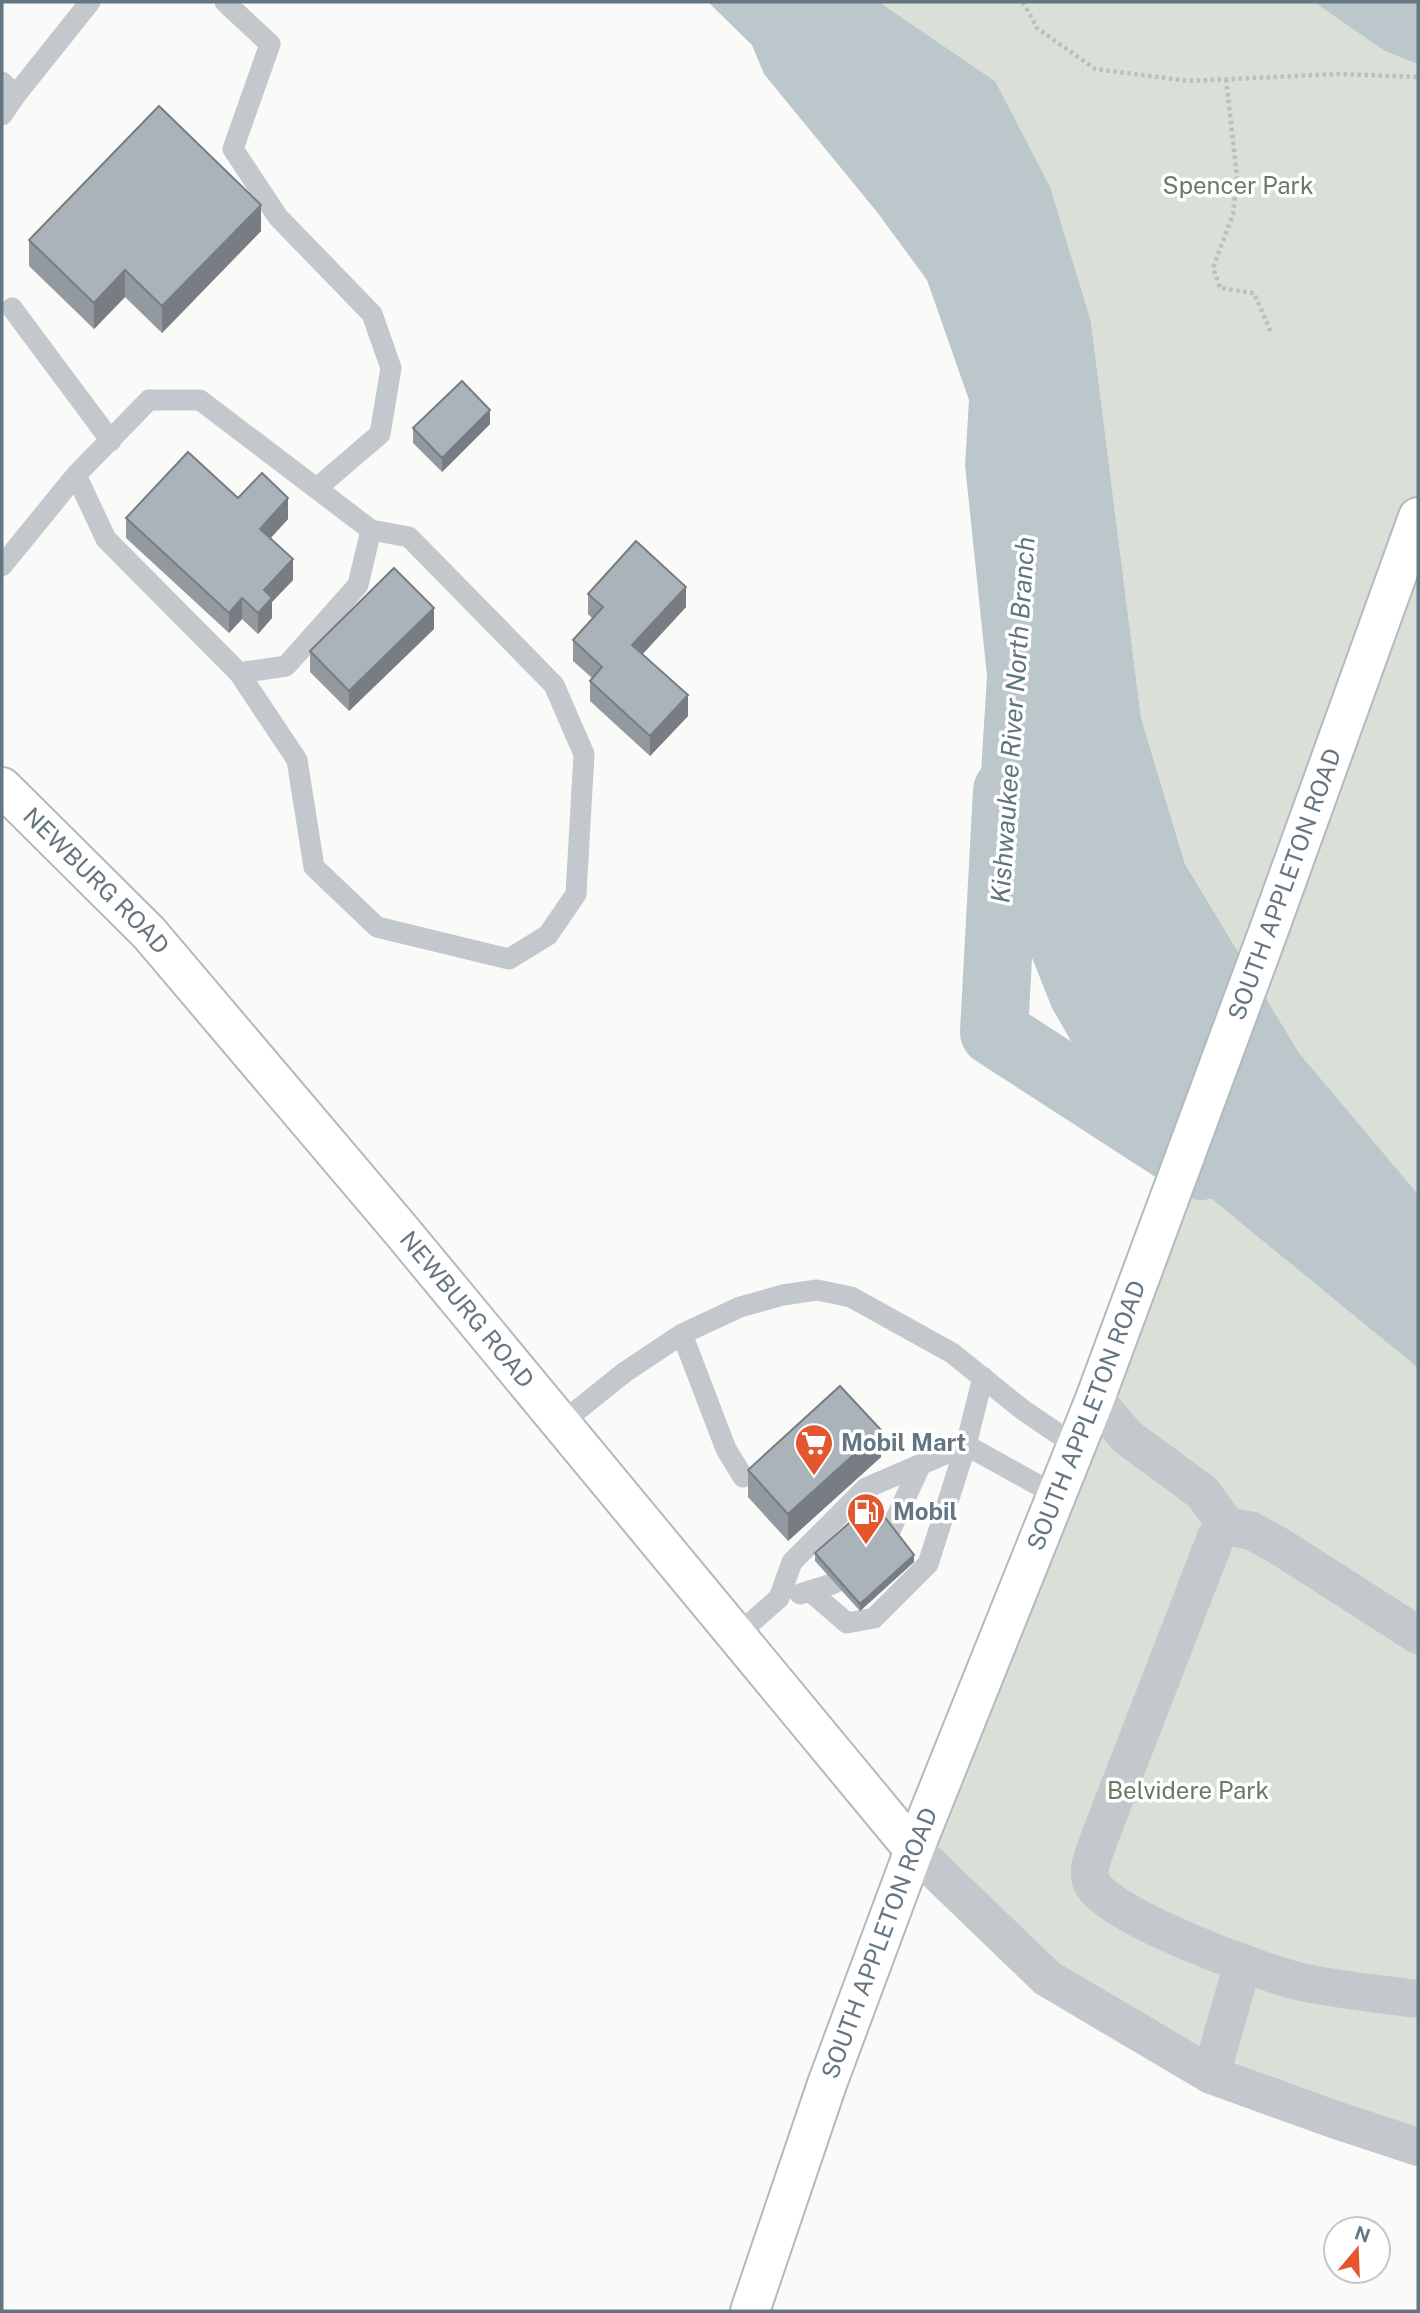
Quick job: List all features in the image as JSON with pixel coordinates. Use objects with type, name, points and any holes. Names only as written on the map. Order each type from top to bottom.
[{"type":"main road","name":"SOUTH APPLETON ROAD","points":[[750,2311],[827,2084],[914,1850],[1095,1399],[1414,542]]},
{"type":"main road","name":"NEWBURG ROAD","points":[[2,787],[149,933],[391,1219],[914,1850]]},
{"type":"street","points":[[1095,1399],[1127,1437],[1202,1492],[1227,1526],[1252,1531],[1279,1546],[1418,1635]]},
{"type":"street","points":[[1227,1526],[1216,1536],[1111,1808],[1091,1864],[1090,1880],[1103,1897],[1117,1908],[1155,1927],[1243,1963],[1301,1982],[1418,1999]]},
{"type":"street","points":[[914,1850],[1047,1978],[1211,2075],[1418,2147]]},
{"type":"street","points":[[1211,2075],[1243,1963]]},
{"type":"lane","points":[[2,115],[8,89],[90,2]]},
{"type":"lane","points":[[225,2],[270,44],[233,149],[278,217],[372,314],[391,368],[380,434],[317,488]]},
{"type":"lane","points":[[12,308],[111,441]]},
{"type":"lane","points":[[2,566],[76,475],[149,401],[201,400],[371,530],[409,537],[554,685],[584,754],[576,894],[548,935],[509,959],[377,927],[314,867],[297,760],[239,673],[106,539],[76,475]]},
{"type":"lane","points":[[239,673],[286,666],[358,585],[371,530]]},
{"type":"lane","points":[[560,1424],[625,1371],[682,1334],[740,1307],[783,1295],[817,1290],[851,1297],[952,1353],[1023,1410],[1076,1446]]},
{"type":"lane","points":[[682,1334],[726,1450],[743,1477]]},
{"type":"lane","points":[[811,1592],[847,1623],[874,1618],[928,1564],[966,1445],[983,1377]]},
{"type":"lane","points":[[737,1635],[779,1598],[792,1562],[866,1488],[966,1445]]},
{"type":"lane","points":[[966,1445],[1056,1495]]},
{"type":"lane","points":[[890,1531],[921,1464]]},
{"type":"lane","points":[[779,1598],[811,1592],[835,1583]]},
{"type":"path","points":[[1023,2],[1037,28],[1095,69],[1189,80],[1339,74],[1418,77]]},
{"type":"path","points":[[1226,79],[1237,177],[1233,215],[1213,268],[1220,289],[1254,293],[1271,332]]},
{"type":"green space","name":"Spencer Park","points":[[879,2],[1418,2],[1418,1194],[1299,1053],[1185,864],[1141,718],[1091,322],[995,81]]},
{"type":"green space","name":"Belvidere Park","points":[[1186,1178],[1418,1368],[1418,2146],[1211,2075],[1047,1978],[914,1850]]},
{"type":"water","points":[[708,2],[879,2],[995,81],[1050,187],[1091,322],[1141,718],[1185,864],[1299,1053],[1418,1194],[1418,1368],[1186,1178],[1102,1095],[1052,1008],[978,822],[987,676],[965,465],[969,400],[927,280],[877,212],[764,74],[752,45]]},
{"type":"water","points":[[1314,2],[1418,2],[1418,64],[1385,51]]},
{"type":"building","points":[[159,106],[261,205],[162,306],[125,270],[94,303],[29,240]]},
{"type":"building","points":[[462,381],[490,410],[442,458],[413,428]]},
{"type":"building","points":[[188,452],[238,498],[262,473],[288,498],[260,529],[293,559],[264,590],[272,598],[258,613],[242,598],[229,613],[126,518]]},
{"type":"building","points":[[636,541],[686,587],[632,645],[688,695],[650,736],[590,681],[602,667],[573,640],[603,607],[588,594]]},
{"type":"building","points":[[394,568],[434,608],[349,691],[310,651]]},
{"type":"building","points":[[840,1386],[881,1430],[788,1514],[748,1470]]},
{"type":"building","name":"Mobil","points":[[873,1502],[914,1555],[860,1604],[815,1553]]},
{"type":"waterway","name":"Kishwaukee River North Branch","points":[[1007,791],[994,1032],[1201,1166]]},
{"type":"place","name":"Mobil Mart","points":[[814,1477]]},
{"type":"place","name":"Mobil","points":[[866,1546]]}]
